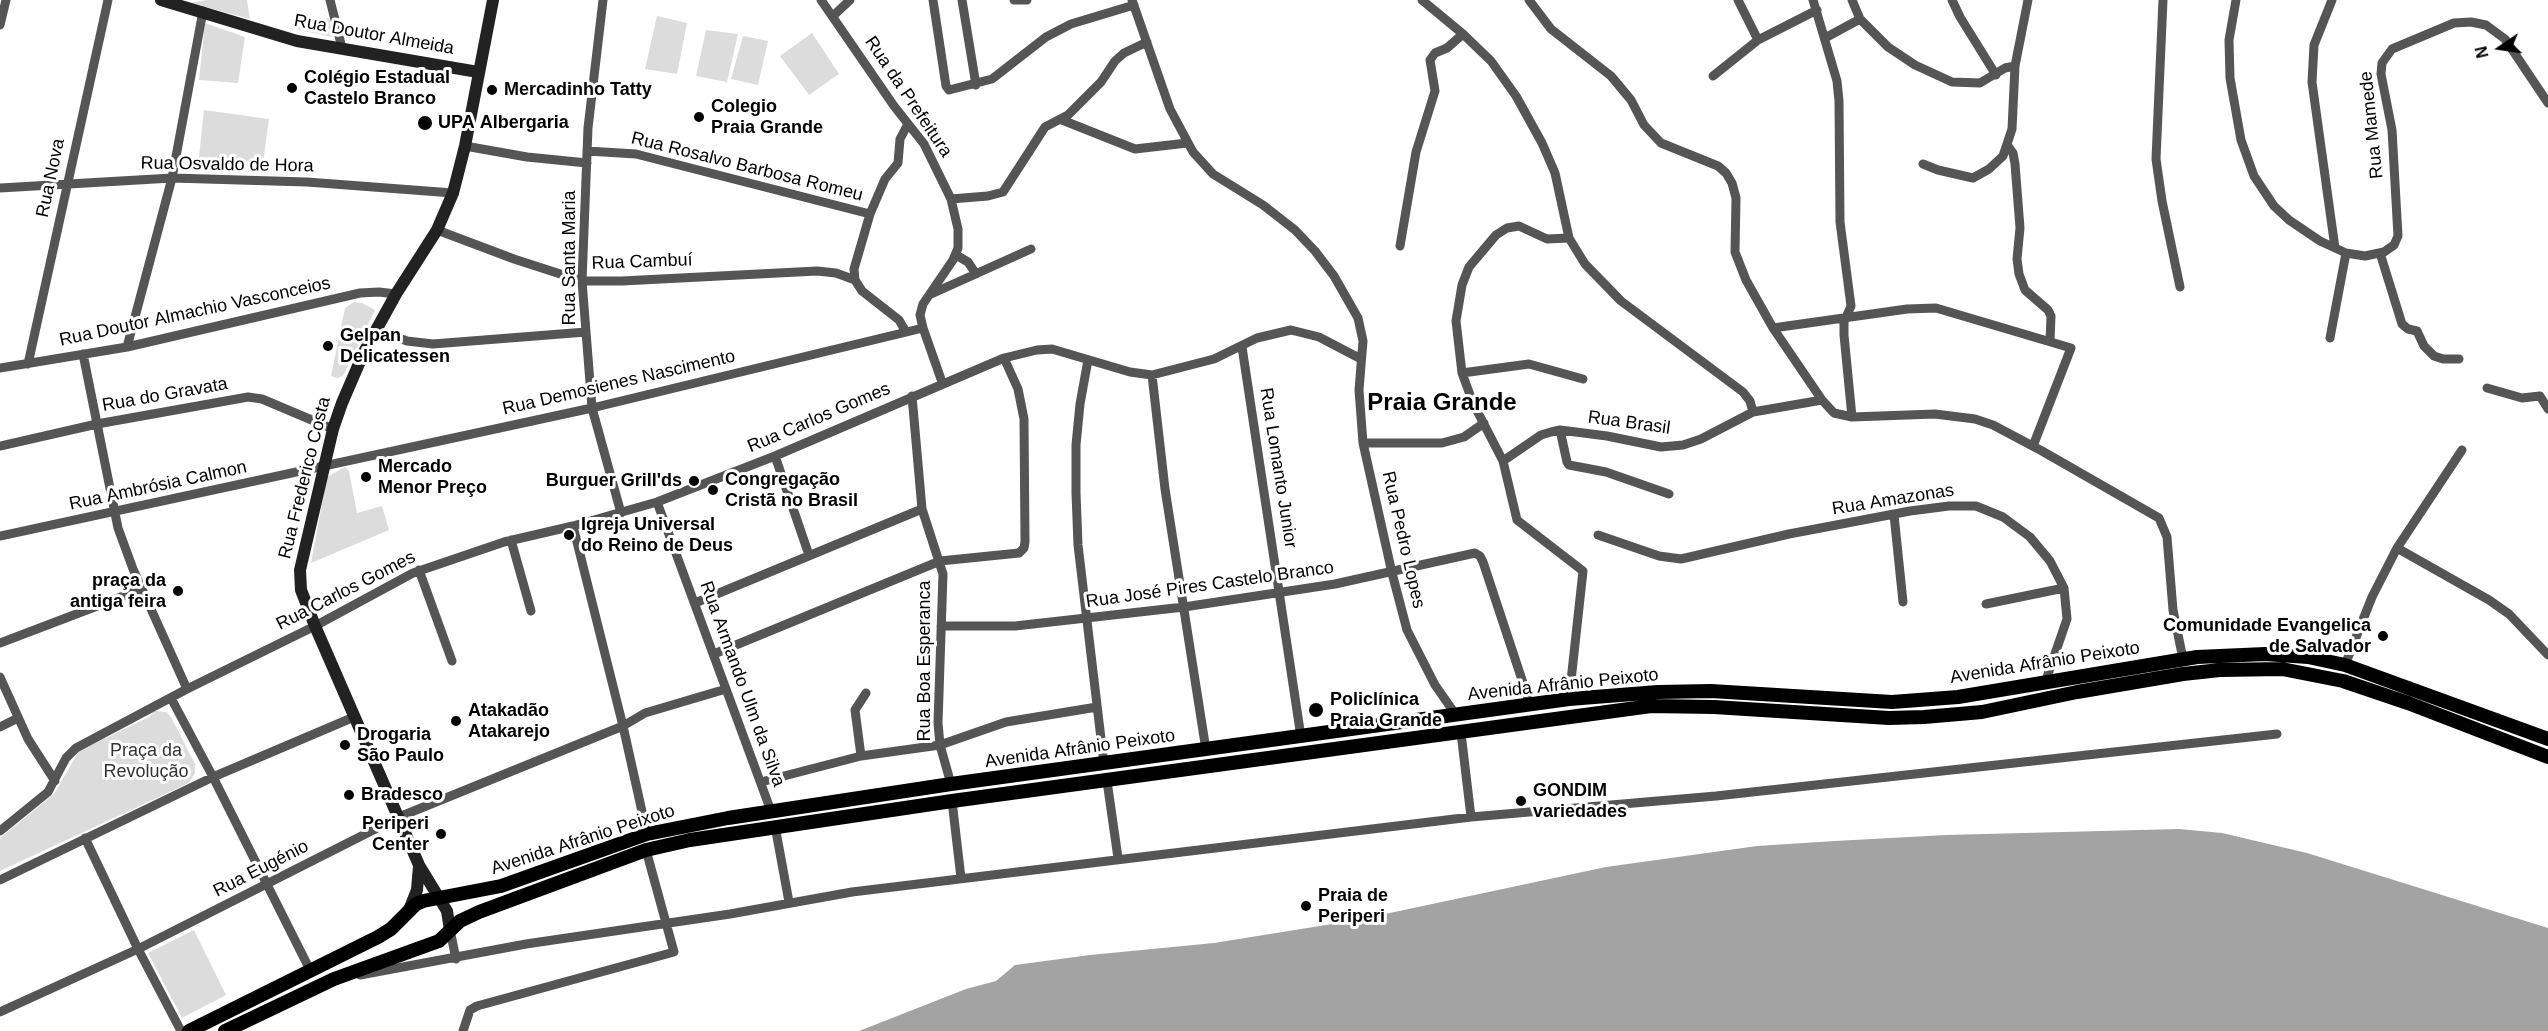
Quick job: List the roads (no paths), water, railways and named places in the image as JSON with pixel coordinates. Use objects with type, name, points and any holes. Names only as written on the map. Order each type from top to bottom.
[{"type":"main road","name":"Rua Doutor Almeida","points":[[161,0],[183,3],[297,41],[478,72]]},
{"type":"main road","name":"Rua Frederico Costa","points":[[438,896],[419,865],[315,626],[302,590],[300,570],[333,429],[353,377],[396,294],[437,230],[453,193],[465,146],[493,0]]},
{"type":"main road","name":"Avenida Afrânio Peixoto","points":[[189,1031],[378,938],[392,929],[416,904],[438,896],[477,892],[501,886],[647,834],[771,811],[951,784],[1569,699],[1658,692],[1711,691],[1892,702],[1958,697],[2183,659],[2218,655],[2265,654],[2308,657],[2345,665],[2548,739]]},
{"type":"main road","name":"Avenida Afrânio Peixoto","points":[[225,1031],[334,979],[407,951],[429,946],[439,941],[460,921],[479,912],[646,850],[775,826],[1651,706],[1714,706],[1889,718],[1936,716],[1982,712],[2078,692],[2183,674],[2252,668],[2282,669],[2343,681],[2408,703],[2548,757]]},
{"type":"main road","points":[[409,911],[417,890],[419,865]]},
{"type":"main road","points":[[438,896],[449,915],[450,930]]},
{"type":"street","points":[[0,25],[6,0]]},
{"type":"street","name":"Rua Nova","points":[[28,364],[108,0]]},
{"type":"street","points":[[330,0],[342,48]]},
{"type":"street","name":"Rua Santa Maria","points":[[603,0],[587,151],[582,281],[592,408],[621,513]]},
{"type":"street","name":"Rua da Prefeitura","points":[[821,0],[932,157],[951,199],[958,229],[959,241],[956,255]]},
{"type":"street","points":[[833,16],[850,0]]},
{"type":"street","points":[[933,0],[946,88],[951,90],[992,80],[1046,37],[1071,24],[1133,2]]},
{"type":"street","points":[[962,0],[976,85]]},
{"type":"street","points":[[1014,0],[1027,0]]},
{"type":"street","points":[[1422,0],[1491,61],[1516,96],[1542,143],[1555,173],[1569,238],[1585,264],[1615,294],[1743,392],[1750,401],[1753,412]]},
{"type":"street","points":[[1529,0],[1551,29],[1600,65],[1616,82],[1631,100],[1644,125],[1661,143],[1718,165],[1726,173],[1732,183],[1736,198],[1735,252],[1746,280],[1773,328],[1822,400],[1838,415],[1852,417],[1956,416],[1993,425],[2159,518],[2167,537],[2175,624],[2183,659]]},
{"type":"street","points":[[1738,0],[1758,40]]},
{"type":"street","points":[[1813,0],[1837,81],[1839,101],[1840,222],[1851,299],[1844,335],[1852,417]]},
{"type":"street","points":[[1852,0],[1860,19],[1879,40],[1899,55],[1952,82],[1980,83],[2005,68],[2014,66]]},
{"type":"street","points":[[1952,0],[1996,75]]},
{"type":"street","points":[[1923,164],[1973,178],[1994,165],[2008,146],[2013,119],[2014,66],[2028,0]]},
{"type":"street","points":[[2163,0],[2156,159],[2162,201],[2180,287]]},
{"type":"street","points":[[2236,0],[2229,40],[2230,78],[2247,160],[2262,191],[2274,206],[2305,232],[2335,248],[2346,253],[2365,256],[2382,253],[2402,324],[2408,329],[2417,331],[2424,346],[2434,356],[2459,359]]},
{"type":"street","points":[[2332,0],[2314,45],[2312,82],[2335,248]]},
{"type":"street","name":"Rua Pedro Lopes","points":[[1133,2],[1170,109],[1187,143],[1201,163],[1213,174],[1263,205],[1295,230],[1315,250],[1334,276],[1358,318],[1363,341],[1359,390],[1363,443],[1392,573],[1407,630],[1435,685],[1456,715]]},
{"type":"street","points":[[1713,76],[1758,40],[1817,10]]},
{"type":"street","points":[[127,347],[172,178],[203,11]]},
{"type":"street","points":[[1825,38],[1860,19]]},
{"type":"street","name":"Rua Mamede","points":[[2382,253],[2394,245],[2399,228],[2392,162],[2391,118],[2381,75],[2382,63],[2392,49],[2454,23],[2470,22],[2486,25],[2505,39],[2548,103]]},
{"type":"street","points":[[1400,246],[1416,152],[1435,91],[1430,60],[1435,53],[1447,48],[1463,34]]},
{"type":"street","points":[[951,199],[988,196],[1003,192],[1045,127],[1062,120],[1101,82],[1114,61],[1124,53],[1147,42]]},
{"type":"street","points":[[1062,120],[1135,149],[1187,143]]},
{"type":"street","name":"Rua Rosalvo Barbosa Romeu","points":[[587,151],[636,154],[870,214],[885,179],[898,163],[900,138],[908,124]]},
{"type":"street","points":[[465,146],[527,158],[587,163]]},
{"type":"street","points":[[2008,146],[2013,153],[2015,164],[2020,228],[2017,259],[2019,274],[2025,290],[2048,310],[2051,316],[2050,341]]},
{"type":"street","name":"Rua Osvaldo de Hora","points":[[0,188],[172,178],[307,182],[453,193]]},
{"type":"street","points":[[870,214],[854,269],[855,280],[862,291],[899,320],[906,332]]},
{"type":"street","points":[[1569,238],[1547,239],[1526,228],[1512,226],[1496,235],[1469,267],[1458,303],[1456,336],[1462,373],[1503,461],[1517,520],[1583,571],[1569,699]]},
{"type":"street","name":"Rua Cambuí","points":[[437,230],[514,259],[582,281],[806,271],[836,273],[855,280]]},
{"type":"street","points":[[929,295],[1031,249]]},
{"type":"street","points":[[2330,338],[2346,253]]},
{"type":"street","points":[[942,382],[922,328],[921,309],[956,255],[968,262],[976,274]]},
{"type":"street","name":"Rua Doutor Almachio Vasconceios","points":[[0,368],[127,347],[360,293],[396,294]]},
{"type":"street","points":[[1773,328],[1907,309],[1936,308],[2071,348],[2032,446]]},
{"type":"street","name":"Rua Demosienes Nascimento","points":[[323,467],[592,408],[922,328]]},
{"type":"street","points":[[377,330],[407,341],[432,344],[586,332]]},
{"type":"street","name":"Rua Carlos Gomes","points":[[0,831],[48,792],[66,758],[76,748],[187,689],[315,626],[419,570],[511,540],[573,526],[657,502],[775,456],[942,382],[1004,358],[1052,349],[1130,372],[1152,375],[1214,358],[1242,347],[1257,338],[1291,330],[1319,337],[1361,359]]},
{"type":"street","name":"Rua Lomanto Junior","points":[[1242,347],[1281,592],[1301,737]]},
{"type":"street","points":[[84,354],[114,513],[142,590],[187,689]]},
{"type":"street","points":[[714,654],[940,561],[1012,555],[1024,548],[1023,412],[1018,389],[1004,358]]},
{"type":"street","points":[[1088,360],[1080,404],[1076,454],[1078,545],[1104,764]]},
{"type":"street","points":[[1462,373],[1529,364],[1583,379]]},
{"type":"street","points":[[1152,375],[1165,489],[1206,750]]},
{"type":"street","points":[[2487,388],[2522,398],[2540,396],[2548,409]]},
{"type":"street","name":"Rua Boa Esperanca","points":[[912,396],[922,509],[943,574],[938,702],[940,745],[951,784]]},
{"type":"street","name":"Rua do Gravata","points":[[0,446],[97,424],[249,397],[262,399],[333,429]]},
{"type":"street","name":"Rua Brasil","points":[[1503,461],[1541,435],[1560,430],[1607,436],[1661,447],[1683,445],[1701,439],[1753,412],[1822,400]]},
{"type":"street","points":[[1363,443],[1442,443],[1464,437],[1484,423]]},
{"type":"street","points":[[1560,430],[1569,465],[1606,472],[1669,494]]},
{"type":"street","points":[[2345,665],[2372,597],[2397,548],[2462,450]]},
{"type":"street","points":[[775,456],[809,555]]},
{"type":"street","name":"Rua Ambrósia Calmon","points":[[0,536],[323,467]]},
{"type":"street","name":"Rua Armando Ulm da Silva","points":[[657,502],[771,811]]},
{"type":"street","name":"Rua Amazonas","points":[[1598,535],[1669,559],[1681,560],[1789,534],[1911,510],[1965,505],[1996,514],[2018,526],[2040,548],[2064,588],[2067,619],[2061,640],[2047,670],[2045,683]]},
{"type":"street","points":[[695,603],[922,509]]},
{"type":"street","points":[[1894,515],[1903,602]]},
{"type":"street","points":[[573,526],[623,726],[647,834]]},
{"type":"street","points":[[511,540],[531,611]]},
{"type":"street","points":[[2397,548],[2489,600],[2509,614],[2548,655]]},
{"type":"street","name":"Rua José Pires Castelo Branco","points":[[941,626],[1015,626],[1184,607],[1392,573],[1469,553],[1480,556],[1530,704]]},
{"type":"street","points":[[419,570],[452,661]]},
{"type":"street","points":[[1986,604],[2064,588]]},
{"type":"street","points":[[0,643],[142,590]]},
{"type":"street","points":[[0,677],[28,739],[55,781]]},
{"type":"street","name":"Rua Eugénio","points":[[0,1012],[138,949],[399,818],[623,726],[645,713],[726,689]]},
{"type":"street","points":[[861,756],[855,710],[867,693]]},
{"type":"street","points":[[171,698],[310,970]]},
{"type":"street","points":[[761,782],[861,756],[940,745],[1006,722],[1097,707]]},
{"type":"street","points":[[0,880],[213,777],[354,717]]},
{"type":"street","points":[[0,727],[18,718]]},
{"type":"street","points":[[1461,733],[1471,817]]},
{"type":"street","points":[[334,979],[456,959],[526,944],[668,924],[852,892],[1118,858],[1471,817],[1716,796],[2277,734]]},
{"type":"street","points":[[1107,782],[1118,858]]},
{"type":"street","points":[[952,801],[961,878]]},
{"type":"street","points":[[775,826],[789,902]]},
{"type":"street","points":[[85,838],[138,949],[181,1031]]},
{"type":"street","points":[[463,1031],[470,1010],[477,1006],[606,969],[662,956],[675,950],[646,850]]},
{"type":"street","points":[[450,930],[456,959]]},
{"type":"place","name":"Colégio Estadual Castelo Branco","points":[[292,88]]},
{"type":"place","name":"Mercadinho Tatty","points":[[492,90]]},
{"type":"place","name":"Colegio Praia Grande","points":[[699,117]]},
{"type":"place","name":"UPA Albergaria","points":[[425,123]]},
{"type":"place","name":"Gelpan Delicatessen","points":[[328,346]]},
{"type":"place","name":"Mercado Menor Preço","points":[[366,477]]},
{"type":"place","name":"Burguer Grill'ds","points":[[694,481]]},
{"type":"place","name":"Congregação Cristã no Brasil","points":[[713,490]]},
{"type":"place","name":"Igreja Universal do Reino de Deus","points":[[569,535]]},
{"type":"place","name":"praça da antiga feira","points":[[178,591]]},
{"type":"place","name":"Comunidade Evangelica de Salvador","points":[[2383,636]]},
{"type":"place","name":"Policlínica Praia Grande","points":[[1316,710]]},
{"type":"place","name":"Atakadão Atakarejo","points":[[456,721]]},
{"type":"place","name":"Drogaria São Paulo","points":[[345,745]]},
{"type":"place","name":"Bradesco","points":[[349,795]]},
{"type":"place","name":"GONDIM variedades","points":[[1521,801]]},
{"type":"place","name":"Periperi Center","points":[[441,834]]},
{"type":"place","name":"Praia de Periperi","points":[[1306,906]]},
{"type":"district","name":"Praia Grande","points":[[1442,403]]},
{"type":"park label","name":"Praça da Revolução","points":[[146,762]]}]
